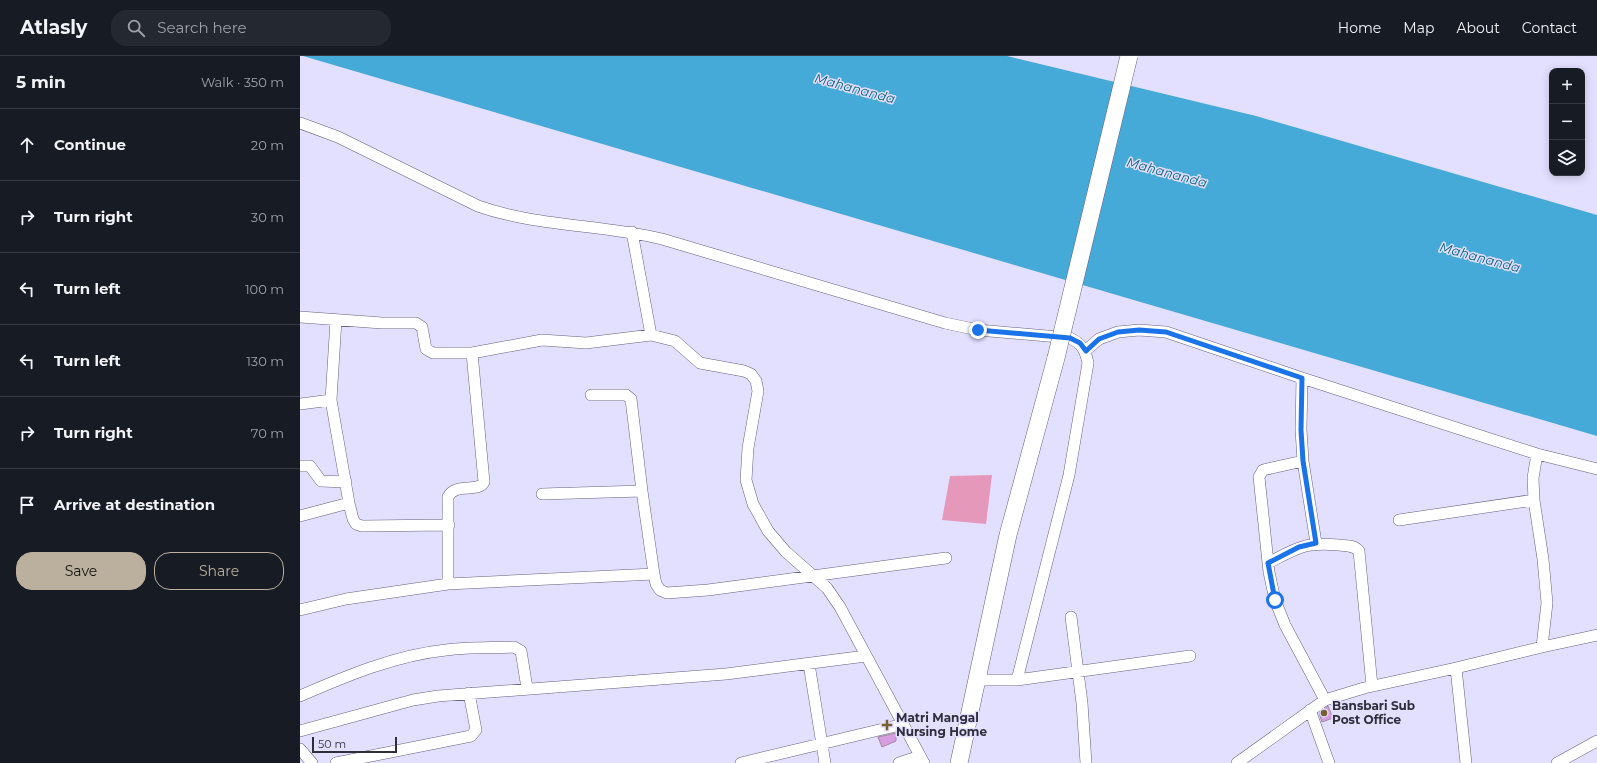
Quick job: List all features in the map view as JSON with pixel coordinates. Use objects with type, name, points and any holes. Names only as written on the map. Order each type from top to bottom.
[{"type":"main road","points":[[959,763],[1008,535],[1056,358],[1129,56]]},
{"type":"street","points":[[300,123],[338,137],[478,206],[498,213],[518,218],[632,232],[662,239],[945,323],[978,330],[1070,338],[1080,343],[1086,351],[1088,363],[1069,475],[1017,680]]},
{"type":"street","points":[[632,232],[651,335]]},
{"type":"street","points":[[300,318],[382,323],[416,323],[422,327],[428,352],[472,353],[542,340],[586,343],[651,335],[675,341],[700,363],[744,371],[751,374],[754,377],[758,391],[748,448],[746,480],[753,504],[768,531],[782,547],[827,588],[840,607],[922,760],[900,763]]},
{"type":"street","points":[[336,320],[331,400],[353,520],[356,524],[362,526],[449,525]]},
{"type":"street","points":[[1086,351],[1099,339],[1118,332],[1139,330],[1166,332],[1302,378],[1537,454],[1597,469]]},
{"type":"street","points":[[448,584],[448,497],[450,492],[479,486],[484,482],[472,353]]},
{"type":"street","points":[[1302,378],[1301,430],[1303,461],[1316,543]]},
{"type":"street","points":[[591,395],[630,396],[654,574],[656,584],[660,590],[667,593],[708,590],[946,558]]},
{"type":"street","points":[[300,404],[331,400]]},
{"type":"street","points":[[1537,454],[1533,478],[1534,500],[1543,559],[1546,603],[1542,647]]},
{"type":"street","points":[[1303,461],[1263,470],[1259,477],[1268,563],[1275,600],[1285,625],[1325,700]]},
{"type":"street","points":[[300,466],[310,466],[321,481],[346,482]]},
{"type":"street","points":[[542,494],[642,491]]},
{"type":"street","points":[[1399,520],[1534,500]]},
{"type":"street","points":[[300,516],[349,503]]},
{"type":"street","points":[[1268,563],[1299,547],[1316,543],[1350,546],[1360,551],[1372,686]]},
{"type":"street","points":[[300,610],[353,598],[448,584],[654,574]]},
{"type":"street","points":[[1071,617],[1085,734],[1086,763]]},
{"type":"street","points":[[1237,763],[1325,700],[1372,686],[1597,635]]},
{"type":"street","points":[[300,696],[328,684],[410,656],[446,650],[514,647],[521,651],[527,688]]},
{"type":"street","points":[[300,731],[413,700],[527,688],[718,675],[866,656]]},
{"type":"street","points":[[977,680],[1017,680],[1077,670],[1190,656]]},
{"type":"street","points":[[809,664],[825,763]]},
{"type":"street","points":[[1456,668],[1466,763]]},
{"type":"street","points":[[336,763],[470,736],[476,730],[469,693]]},
{"type":"street","points":[[1310,710],[1329,763]]},
{"type":"street","points":[[741,763],[792,757],[822,744],[904,724]]},
{"type":"street","points":[[1557,763],[1597,741]]},
{"type":"street","points":[[300,749],[312,763]]},
{"type":"shaded area","points":[[992,475],[986,524],[942,520],[950,476]]},
{"type":"water","name":"Mahananda","points":[[303,56],[1007,56],[1256,116],[1597,215],[1597,436]]},
{"type":"building","points":[[1328,706],[1333,718],[1322,722],[1319,713]]},
{"type":"building","points":[[896,733],[896,741],[882,747],[878,737]]},
{"type":"place","name":"Bansbari Sub Post Office","points":[[1324,713]]},
{"type":"place","name":"Matri Mangal Nursing Home","points":[[887,725]]},
{"type":"route","points":[[978,330],[1070,338],[1080,343],[1086,351],[1099,339],[1118,332],[1139,330],[1166,332],[1302,378],[1301,430],[1303,461],[1307,494],[1316,543],[1299,547],[1268,563],[1275,600]]}]
